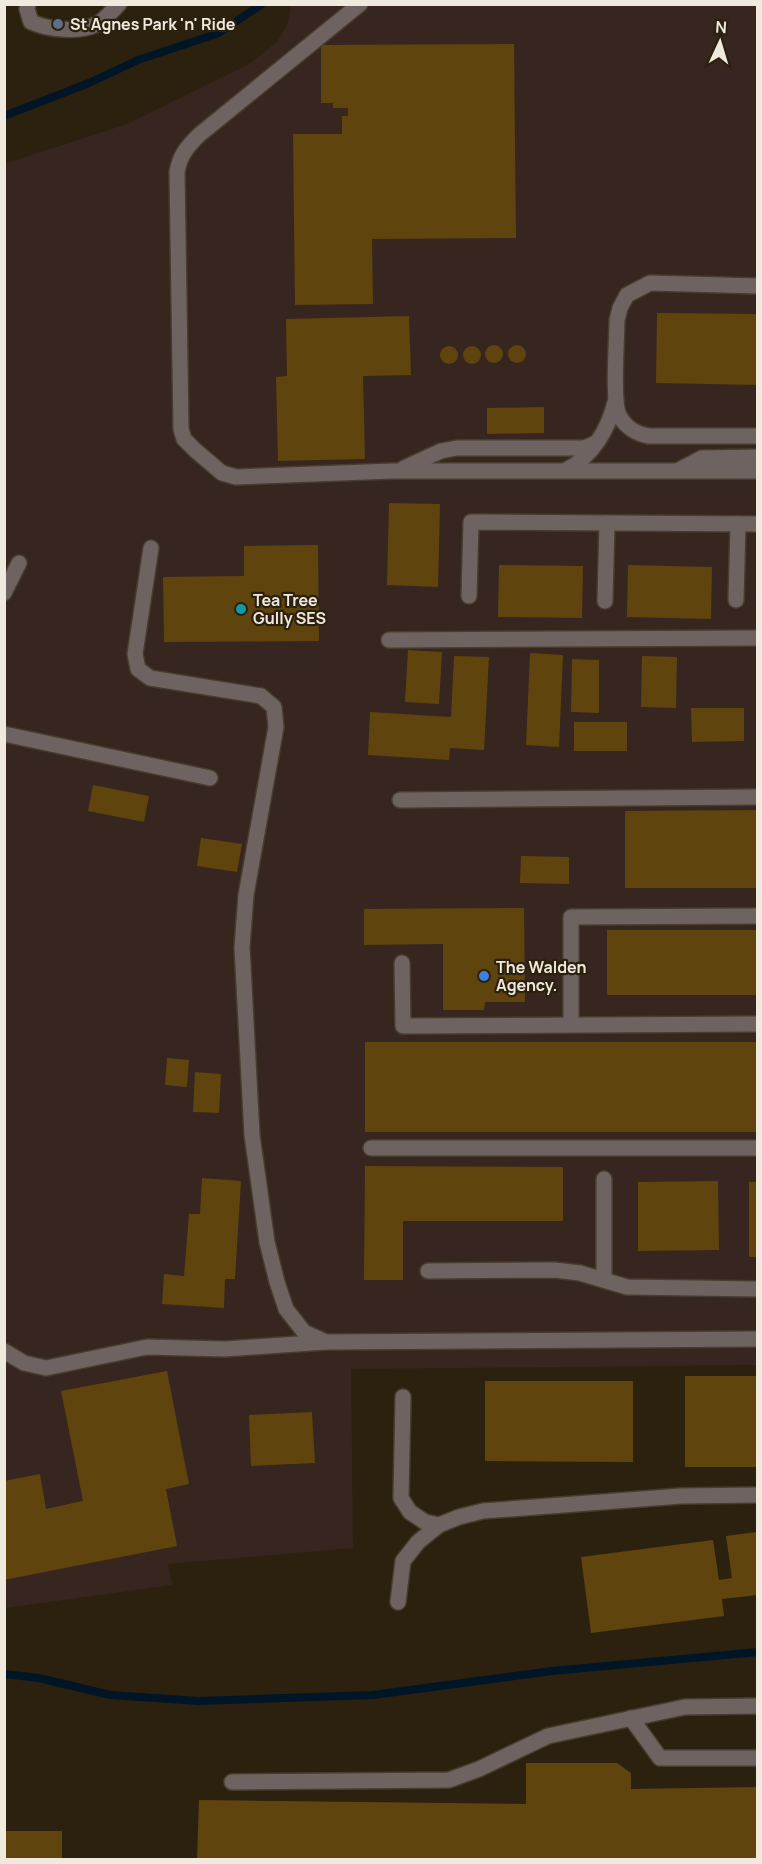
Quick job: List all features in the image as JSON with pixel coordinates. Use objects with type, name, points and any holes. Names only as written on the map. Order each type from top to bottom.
[{"type":"lane","points":[[28,4],[27,9],[32,22],[44,28],[73,29],[100,23],[119,4]]},
{"type":"lane","points":[[360,4],[199,135],[186,147],[180,159],[177,172],[181,429],[184,439],[222,473],[236,477],[393,471],[758,471]]},
{"type":"lane","points":[[758,286],[650,283],[627,295],[617,320],[616,399],[619,415],[628,427],[639,435],[758,436]]},
{"type":"lane","points":[[564,471],[587,456],[604,431],[612,415],[616,399]]},
{"type":"lane","points":[[393,471],[406,468],[441,451],[457,448],[584,448],[596,443]]},
{"type":"lane","points":[[668,471],[680,470],[702,458],[758,457]]},
{"type":"lane","points":[[469,596],[471,522],[758,524]]},
{"type":"lane","points":[[605,601],[607,523]]},
{"type":"lane","points":[[736,600],[738,524]]},
{"type":"lane","points":[[152,548],[135,654],[138,669],[150,678],[261,696],[274,707],[276,726],[246,895],[242,946],[252,1135],[267,1242],[286,1309],[304,1332],[326,1342]]},
{"type":"lane","points":[[4,593],[19,563]]},
{"type":"lane","points":[[389,640],[758,638]]},
{"type":"lane","points":[[4,734],[210,778]]},
{"type":"lane","points":[[400,800],[758,797]]},
{"type":"lane","points":[[571,1024],[571,917],[758,916]]},
{"type":"lane","points":[[402,963],[403,1026],[758,1024]]},
{"type":"lane","points":[[371,1148],[758,1148]]},
{"type":"lane","points":[[604,1179],[604,1280]]},
{"type":"lane","points":[[428,1271],[554,1270],[580,1273],[627,1287],[758,1289]]},
{"type":"lane","points":[[4,1351],[24,1363],[46,1368],[147,1347],[225,1349],[326,1342],[758,1339]]},
{"type":"lane","points":[[404,1397],[402,1498],[410,1512],[425,1522],[440,1525]]},
{"type":"lane","points":[[398,1602],[403,1561],[418,1542],[440,1525],[459,1517],[483,1512],[681,1496],[758,1495]]},
{"type":"lane","points":[[232,1782],[449,1780],[479,1769],[548,1736],[685,1707],[758,1706]]},
{"type":"lane","points":[[631,1718],[660,1758],[758,1758]]},
{"type":"shaded area","points":[[291,5],[757,5],[757,1365],[351,1369],[353,1548],[168,1564],[172,1585],[5,1608],[4,164],[127,124],[249,64],[277,42],[288,23]]},
{"type":"building","points":[[514,44],[516,238],[372,239],[373,304],[295,305],[293,134],[342,134],[342,116],[348,116],[348,108],[333,108],[333,103],[321,103],[321,45]]},
{"type":"building","points":[[657,313],[758,314],[758,385],[656,383]]},
{"type":"building","points":[[409,316],[411,375],[363,376],[365,459],[278,461],[276,377],[287,376],[286,319]]},
{"type":"building","points":[[494,345],[500,348],[503,354],[500,360],[494,363],[488,360],[485,354],[488,348]]},
{"type":"building","points":[[517,345],[523,348],[526,354],[523,360],[517,363],[511,360],[508,354],[511,348]]},
{"type":"building","points":[[449,346],[455,349],[458,355],[455,361],[449,364],[443,361],[440,355],[443,349]]},
{"type":"building","points":[[472,346],[478,349],[481,355],[478,361],[472,364],[466,361],[463,355],[466,349]]},
{"type":"building","points":[[544,407],[544,433],[487,434],[487,408]]},
{"type":"building","points":[[389,503],[440,504],[438,587],[387,585]]},
{"type":"building","name":"Tea Tree Gully SES","points":[[318,545],[319,641],[164,642],[163,577],[244,576],[244,546]]},
{"type":"building","points":[[499,565],[583,566],[582,618],[498,617]]},
{"type":"building","points":[[628,565],[712,567],[711,619],[627,617]]},
{"type":"building","points":[[408,650],[442,652],[439,704],[405,702]]},
{"type":"building","points":[[530,653],[563,655],[559,747],[526,745]]},
{"type":"building","points":[[454,656],[489,657],[484,750],[450,748],[449,760],[368,755],[370,712],[451,717]]},
{"type":"building","points":[[642,656],[677,657],[676,708],[641,707]]},
{"type":"building","points":[[572,659],[599,660],[599,713],[571,712]]},
{"type":"building","points":[[691,708],[744,708],[744,741],[692,742]]},
{"type":"building","points":[[574,722],[627,722],[627,751],[574,751]]},
{"type":"building","points":[[93,785],[149,796],[144,822],[88,811]]},
{"type":"building","points":[[758,810],[758,888],[625,888],[625,811]]},
{"type":"building","points":[[201,838],[242,844],[237,872],[197,866]]},
{"type":"building","points":[[521,856],[569,857],[569,884],[520,883]]},
{"type":"building","name":"The Walden Agency.","points":[[524,908],[525,1002],[485,1002],[484,1010],[443,1010],[443,944],[364,945],[364,909]]},
{"type":"building","points":[[607,930],[758,930],[758,995],[607,995]]},
{"type":"building","points":[[365,1042],[758,1042],[758,1132],[365,1132]]},
{"type":"building","points":[[167,1058],[189,1060],[187,1087],[165,1085]]},
{"type":"building","points":[[195,1072],[221,1074],[219,1113],[193,1112]]},
{"type":"building","points":[[365,1166],[563,1167],[563,1221],[403,1221],[403,1280],[364,1280]]},
{"type":"building","points":[[202,1178],[241,1181],[235,1279],[225,1279],[224,1308],[162,1304],[164,1274],[184,1276],[189,1214],[200,1214]]},
{"type":"building","points":[[718,1181],[719,1250],[638,1251],[638,1182]]},
{"type":"building","points":[[749,1182],[758,1182],[758,1257],[749,1257]]},
{"type":"building","points":[[167,1371],[189,1484],[166,1489],[177,1546],[4,1580],[4,1481],[40,1474],[46,1509],[83,1501],[61,1391]]},
{"type":"building","points":[[685,1376],[758,1376],[758,1467],[685,1467]]},
{"type":"building","points":[[485,1381],[633,1381],[633,1462],[485,1461]]},
{"type":"building","points":[[312,1412],[315,1463],[251,1466],[249,1415]]},
{"type":"building","points":[[756,1532],[758,1595],[722,1599],[724,1616],[591,1633],[581,1557],[713,1540],[719,1580],[732,1578],[726,1536]]},
{"type":"building","points":[[526,1763],[617,1763],[631,1773],[631,1789],[758,1787],[758,1860],[197,1860],[199,1800],[526,1804]]},
{"type":"building","points":[[4,1831],[62,1831],[62,1860],[4,1860]]},
{"type":"waterway","points":[[4,116],[89,83],[138,60],[219,33],[262,4]]},
{"type":"waterway","points":[[4,1674],[39,1678],[110,1695],[199,1701],[373,1695],[552,1671],[758,1652]]},
{"type":"place","name":"St Agnes Park 'n' Ride","points":[[58,24]]},
{"type":"place","name":"Tea Tree Gully SES","points":[[241,609]]},
{"type":"place","name":"The Walden Agency.","points":[[484,976]]}]
